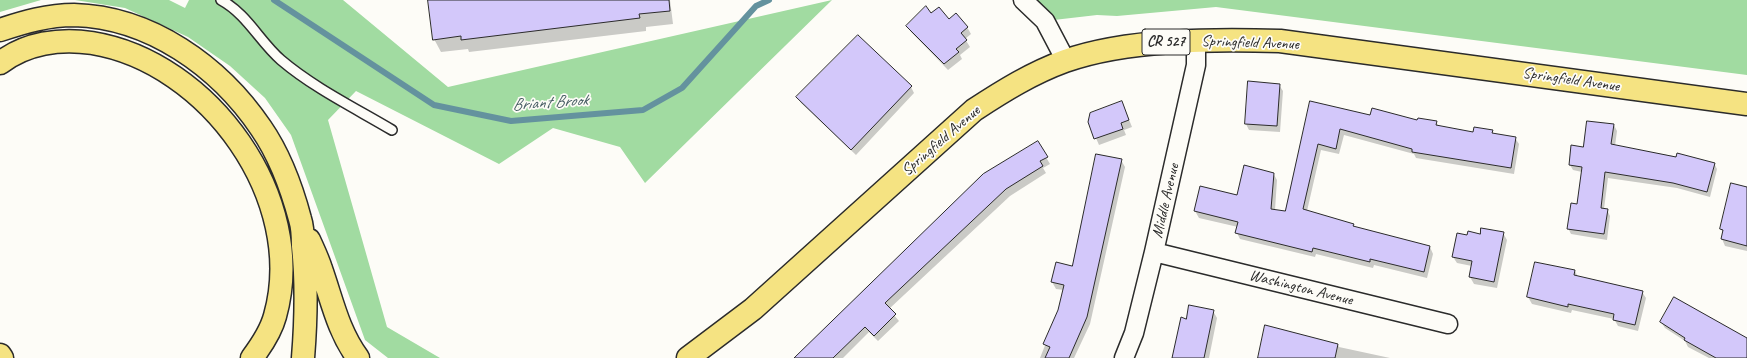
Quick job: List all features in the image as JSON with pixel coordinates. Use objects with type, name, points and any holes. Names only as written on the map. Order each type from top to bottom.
[{"type":"main road","points":[[0,30],[26,22],[56,16],[90,16],[108,19],[147,32],[185,52],[226,85],[262,128],[271,144],[287,180],[301,221],[321,267],[336,316],[349,346],[358,358]]},
{"type":"main road","points":[[0,63],[28,48],[52,42],[79,41],[109,46],[135,56],[182,83],[226,123],[245,150],[261,178],[272,204],[278,228],[281,254],[281,287],[275,317],[263,343],[252,358]]},
{"type":"main road","name":"Springfield Avenue","points":[[688,358],[753,309],[974,110],[1019,82],[1040,71],[1066,61],[1121,48],[1162,43],[1196,41],[1280,41],[1747,104]]},
{"type":"main road","points":[[301,221],[306,273],[303,358]]},
{"type":"street","points":[[1023,0],[1045,21],[1066,61]]},
{"type":"street","name":"Middle Avenue","points":[[1124,358],[1134,333],[1154,252],[1196,65],[1196,41]]},
{"type":"street","name":"Washington Avenue","points":[[1154,252],[1448,324]]},
{"type":"lane","points":[[221,0],[242,16],[280,60],[305,78],[392,130]]},
{"type":"green space","points":[[0,0],[41,0],[0,12]]},
{"type":"green space","points":[[75,0],[169,0],[185,8],[189,0],[343,0],[448,87],[832,0],[645,183],[620,147],[553,128],[499,164],[356,91],[328,120],[387,327],[440,358],[388,358],[365,340],[291,135],[265,98],[230,66],[188,37],[125,8]]},
{"type":"green space","points":[[1024,0],[1747,0],[1747,75],[1216,7],[1117,16],[1097,15],[1045,21]]},
{"type":"building","points":[[428,0],[669,0],[670,11],[639,14],[640,18],[461,40],[461,36],[433,40]]},
{"type":"building","points":[[926,6],[931,13],[939,7],[949,19],[956,13],[968,27],[961,33],[967,40],[956,49],[959,52],[944,64],[906,26]]},
{"type":"building","points":[[858,35],[912,86],[851,150],[796,97]]},
{"type":"building","points":[[1248,81],[1280,84],[1277,126],[1245,124]]},
{"type":"building","points":[[1122,101],[1129,120],[1121,123],[1123,129],[1094,139],[1088,122],[1090,113]]},
{"type":"building","points":[[1310,101],[1370,115],[1372,108],[1417,120],[1418,118],[1437,121],[1436,125],[1473,132],[1474,127],[1493,130],[1492,133],[1516,137],[1511,168],[1412,152],[1412,149],[1340,129],[1336,149],[1318,144],[1303,209],[1354,224],[1353,226],[1430,246],[1424,272],[1370,259],[1370,262],[1313,248],[1312,252],[1235,233],[1238,222],[1194,211],[1200,186],[1237,195],[1244,165],[1274,173],[1271,209],[1285,211]]},
{"type":"building","points":[[1587,121],[1614,124],[1611,144],[1676,157],[1677,153],[1715,163],[1707,192],[1673,183],[1605,172],[1601,208],[1608,209],[1604,234],[1567,229],[1571,203],[1577,204],[1582,167],[1569,165],[1571,145],[1583,147]]},
{"type":"building","points":[[1038,141],[1048,157],[1040,161],[1043,166],[1006,189],[885,303],[896,314],[874,336],[865,327],[833,358],[794,358],[983,174]]},
{"type":"building","points":[[1096,154],[1122,159],[1087,317],[1069,358],[1045,358],[1050,347],[1043,344],[1058,310],[1064,285],[1051,282],[1056,262],[1072,266]]},
{"type":"building","points":[[1731,183],[1747,187],[1747,246],[1721,239],[1723,230],[1720,229]]},
{"type":"building","points":[[1481,228],[1504,232],[1494,282],[1469,277],[1472,261],[1452,257],[1457,233],[1467,235],[1468,231],[1480,234]]},
{"type":"building","points":[[1535,262],[1575,270],[1574,275],[1643,291],[1635,325],[1613,320],[1614,314],[1568,304],[1568,307],[1527,297]]},
{"type":"building","points":[[1674,297],[1747,338],[1747,358],[1716,358],[1684,340],[1685,338],[1660,322]]},
{"type":"building","points":[[1189,305],[1214,310],[1204,358],[1172,358],[1181,317],[1186,319]]},
{"type":"building","points":[[1265,325],[1338,344],[1335,358],[1258,358]]},
{"type":"waterway","name":"Briant Brook","points":[[274,0],[434,105],[511,121],[643,110],[682,88],[756,6],[769,0]]}]
